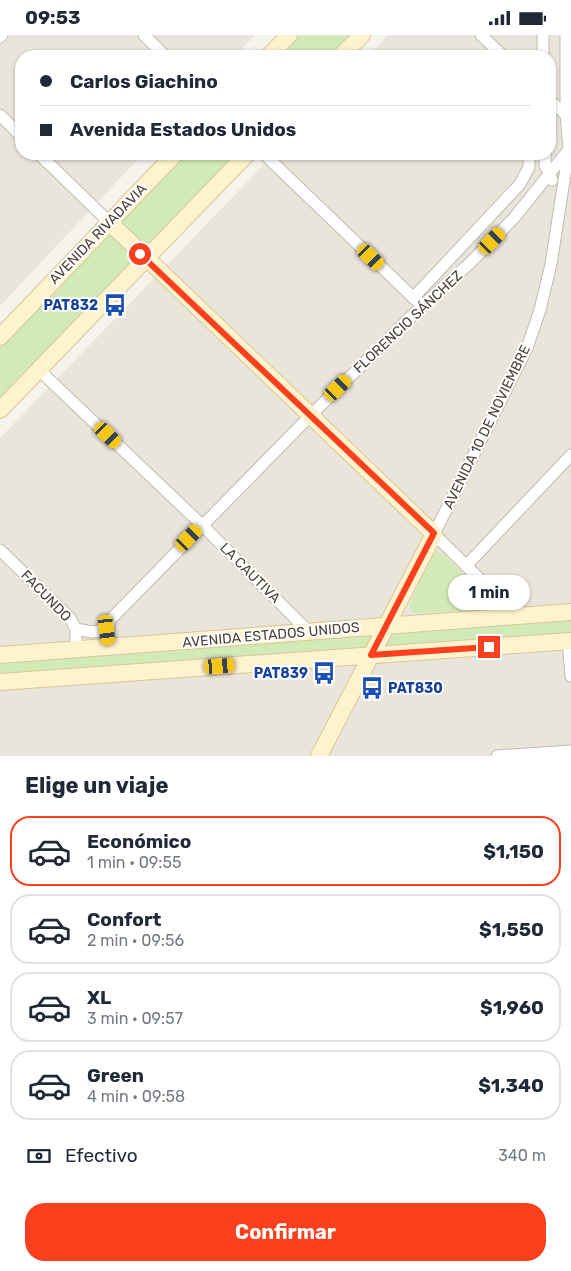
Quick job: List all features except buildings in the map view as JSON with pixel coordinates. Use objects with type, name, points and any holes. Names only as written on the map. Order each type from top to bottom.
[{"type":"main road","points":[[275,50],[289,35]]},
{"type":"main road","points":[[347,50],[362,35]]},
{"type":"main road","name":"AVENIDA RIVADAVIA","points":[[0,337],[169,160]]},
{"type":"main road","points":[[0,410],[241,160]]},
{"type":"main road","points":[[109,223],[434,533]]},
{"type":"main road","name":"AVENIDA 10 DE NOVIEMBRE","points":[[319,756],[434,533]]},
{"type":"main road","name":"AVENIDA ESTADOS UNIDOS","points":[[0,655],[571,612]]},
{"type":"main road","name":"AVENIDA ESTADOS UNIDOS","points":[[0,681],[570,641]]},
{"type":"main road","points":[[109,648],[113,674]]},
{"type":"main road","points":[[76,649],[78,676]]},
{"type":"street","points":[[144,35],[159,50]]},
{"type":"street","points":[[481,35],[497,50]]},
{"type":"street","points":[[543,35],[544,50]]},
{"type":"street","name":"AVENIDA 10 DE NOVIEMBRE","points":[[434,533],[527,348],[540,310],[551,264],[561,191],[570,148],[566,35]]},
{"type":"street","points":[[556,106],[568,117]]},
{"type":"street","points":[[0,115],[15,130]]},
{"type":"street","name":"FLORENCIO SÁNCHEZ","points":[[107,630],[111,619],[310,416],[418,302],[469,264],[549,176],[570,148]]},
{"type":"street","points":[[45,160],[109,223]]},
{"type":"street","points":[[270,160],[418,302],[520,184],[529,167],[529,160]]},
{"type":"street","points":[[545,160],[549,176],[561,191]]},
{"type":"street","name":"LA CAUTIVA","points":[[38,369],[202,525],[310,633]]},
{"type":"street","points":[[466,567],[570,457]]},
{"type":"street","points":[[434,533],[504,603],[526,615]]},
{"type":"street","name":"FACUNDO","points":[[0,550],[70,618],[76,629],[76,649]]},
{"type":"street","points":[[76,629],[92,632],[107,630],[109,648]]},
{"type":"street","points":[[570,641],[571,676]]},
{"type":"street","points":[[497,756],[571,751]]},
{"type":"shaded area","points":[[0,35],[255,35],[241,50],[15,50],[15,160],[137,160],[0,306]]},
{"type":"shaded area","points":[[388,35],[571,35],[571,756],[0,756],[0,438],[268,160],[556,160],[556,50],[374,50]]},
{"type":"green space","points":[[289,35],[362,35],[347,50],[275,50]]},
{"type":"green space","points":[[169,160],[241,160],[0,410],[0,337]]},
{"type":"green space","points":[[436,551],[444,555],[486,596],[484,605],[478,611],[414,613],[409,607],[429,559]]},
{"type":"green space","points":[[571,612],[571,641],[0,682],[0,655]]},
{"type":"place","name":"PAT832","points":[[115,305]]},
{"type":"place","name":"PAT839","points":[[324,673]]},
{"type":"place","name":"PAT830","points":[[372,688]]},
{"type":"route","points":[[140,254],[434,533],[371,655],[489,647]]}]
